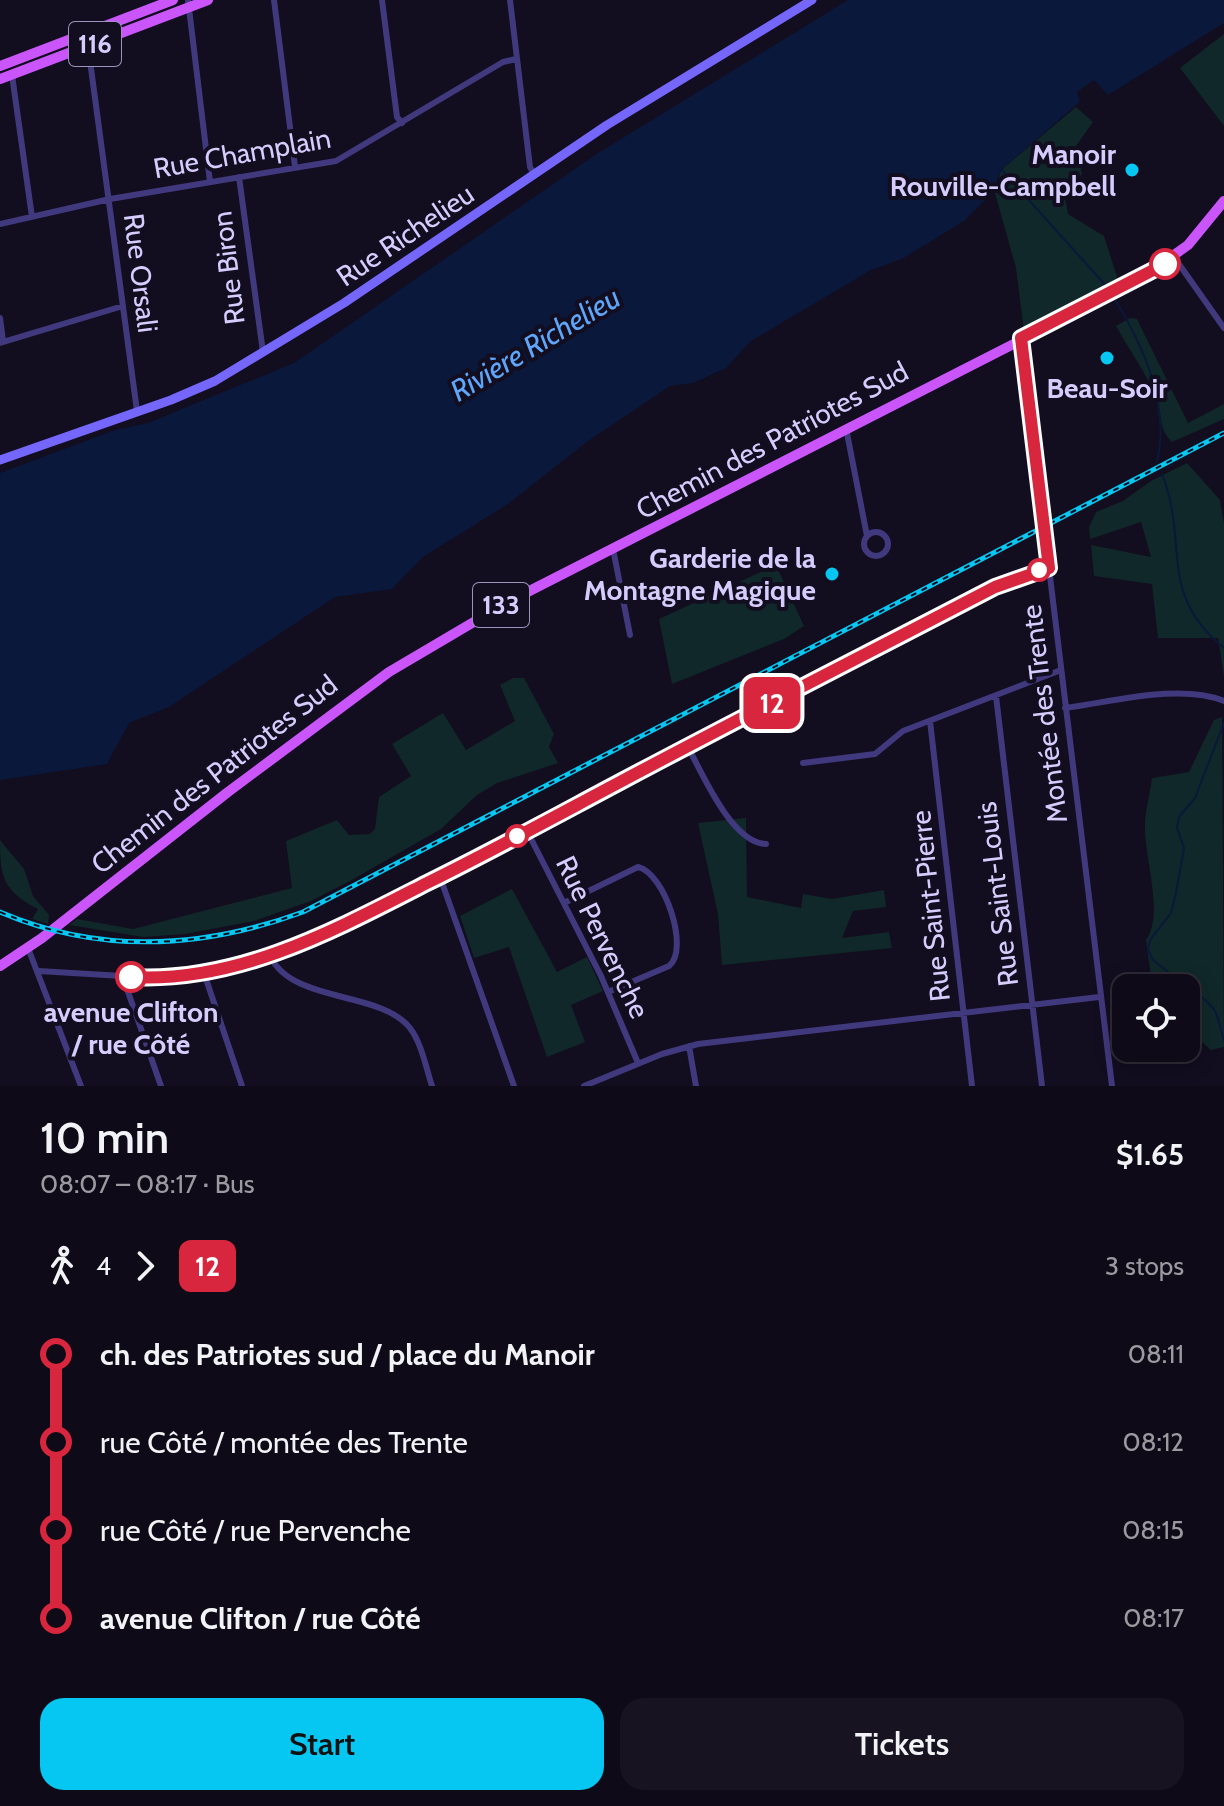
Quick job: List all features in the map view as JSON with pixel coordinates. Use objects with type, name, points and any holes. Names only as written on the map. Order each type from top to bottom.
[{"type":"main road","name":"116","points":[[0,66],[173,0]]},
{"type":"main road","name":"116","points":[[0,79],[188,4],[208,0]]},
{"type":"main road","name":"Rue Richelieu","points":[[0,460],[198,389],[344,303],[625,113],[812,0]]},
{"type":"main road","name":"Chemin des Patriotes Sud","points":[[28,948],[368,685],[496,608],[1139,280],[1174,257],[1202,231],[1224,201]]},
{"type":"main road","name":"133","points":[[0,966],[28,948]]},
{"type":"street","points":[[274,0],[295,167]]},
{"type":"street","points":[[382,0],[397,117],[402,123]]},
{"type":"street","points":[[510,0],[530,167],[534,174]]},
{"type":"street","points":[[188,4],[210,182]]},
{"type":"street","name":"Rue Orsali","points":[[88,46],[137,411]]},
{"type":"street","name":"Rue Champlain","points":[[0,224],[110,199],[339,160],[503,62],[516,59]]},
{"type":"street","points":[[12,75],[32,217]]},
{"type":"street","name":"Rue Biron","points":[[239,177],[263,352]]},
{"type":"street","points":[[1174,257],[1224,328]]},
{"type":"street","points":[[0,318],[1,342],[28,337],[123,306]]},
{"type":"street","name":"Montée des Trente","points":[[1021,338],[1112,1086]]},
{"type":"street","points":[[846,428],[867,536]]},
{"type":"street","points":[[613,549],[630,635]]},
{"type":"street","points":[[39,971],[126,977],[204,973],[270,956],[440,877],[995,587],[1049,568]]},
{"type":"street","points":[[803,763],[875,754],[898,734],[1061,670]]},
{"type":"street","points":[[1065,708],[1184,694],[1200,694],[1224,701]]},
{"type":"street","name":"Rue Saint-Louis","points":[[996,696],[1042,1086]]},
{"type":"street","name":"Rue Saint-Pierre","points":[[930,721],[972,1086]]},
{"type":"street","points":[[688,747],[714,797],[741,834],[749,842],[766,844]]},
{"type":"street","name":"Rue Pervenche","points":[[527,831],[608,992],[638,1063]]},
{"type":"street","points":[[564,903],[638,867],[649,871],[667,896],[676,960],[608,992]]},
{"type":"street","points":[[440,877],[514,1086]]},
{"type":"street","points":[[28,948],[81,1086]]},
{"type":"street","points":[[270,956],[278,968],[305,984],[401,1020],[416,1038],[432,1086]]},
{"type":"street","points":[[204,973],[242,1086]]},
{"type":"street","points":[[126,977],[127,989],[161,1086]]},
{"type":"street","points":[[584,1086],[689,1046],[1099,997]]},
{"type":"street","points":[[689,1046],[696,1086]]},
{"type":"green space","points":[[1224,34],[1224,126],[1180,68]]},
{"type":"green space","points":[[1076,107],[1093,122],[1076,146],[1082,174],[1065,197],[1068,214],[1104,236],[1119,283],[1024,331],[1016,268],[995,193],[1001,170]]},
{"type":"green space","points":[[1130,318],[1137,319],[1188,423],[1224,404],[1224,419],[1172,442],[1163,427],[1149,382],[1116,326]]},
{"type":"green space","points":[[1187,463],[1220,500],[1224,524],[1224,677],[1218,638],[1158,638],[1152,584],[1094,576],[1091,545],[1151,557],[1141,522],[1090,539],[1089,527],[1096,512],[1123,501],[1151,481]]},
{"type":"green space","points":[[776,565],[804,626],[784,639],[672,684],[659,619]]},
{"type":"green space","points":[[513,678],[524,678],[554,734],[549,747],[558,763],[497,783],[477,795],[441,829],[350,881],[311,901],[254,921],[185,934],[143,937],[69,925],[77,919],[133,929],[292,888],[286,841],[337,820],[349,835],[370,834],[375,829],[379,797],[411,776],[392,744],[443,713],[466,750],[515,721],[500,685]]},
{"type":"green space","points":[[1222,717],[1224,1047],[1211,1050],[1200,1040],[1200,974],[1151,974],[1146,940],[1154,916],[1154,900],[1145,822],[1152,778],[1189,772],[1214,720]]},
{"type":"green space","points":[[746,818],[747,897],[801,908],[803,894],[832,899],[884,890],[886,907],[853,911],[842,938],[889,932],[892,948],[722,965],[718,914],[698,823]]},
{"type":"green space","points":[[0,840],[24,869],[33,896],[49,915],[48,924],[32,919],[38,909],[17,896],[6,882],[1,864]]},
{"type":"green space","points":[[512,889],[557,972],[587,957],[603,991],[571,1005],[585,1042],[547,1057],[509,947],[474,958],[460,916]]},
{"type":"water","name":"Rivière Richelieu","points":[[848,0],[1224,0],[1224,23],[1108,95],[1094,80],[1077,92],[1080,102],[1001,170],[993,192],[964,221],[902,259],[871,270],[751,341],[726,368],[693,383],[670,386],[588,441],[508,504],[423,557],[392,589],[335,597],[169,707],[129,723],[107,764],[0,780],[0,473],[115,430],[148,423],[294,363],[598,153]]},
{"type":"waterway","points":[[1000,168],[1108,288]]},
{"type":"waterway","points":[[1114,298],[1135,336],[1152,377],[1160,419],[1157,462]]},
{"type":"waterway","points":[[1162,474],[1170,500],[1182,587],[1203,627],[1224,648]]},
{"type":"waterway","points":[[1171,974],[1153,960],[1148,950],[1150,940],[1171,913],[1176,893],[1184,848],[1177,828],[1179,817],[1195,798],[1224,723]]},
{"type":"waterway","points":[[1200,996],[1217,1015],[1224,1041]]},
{"type":"railway","points":[[0,912],[76,935],[114,941],[152,942],[227,934],[303,912],[1224,433]]},
{"type":"bus line","name":"12","points":[[131,977],[169,977],[229,968],[270,956],[325,933],[440,877],[995,587],[1049,568],[1027,362],[1021,338],[1165,264]]},
{"type":"place","name":"Manoir Rouville-Campbell","points":[[1132,170]]},
{"type":"place","name":"Beau-Soir","points":[[1107,358]]},
{"type":"place","name":"Garderie de la Montagne Magique","points":[[832,574]]},
{"type":"place","name":"avenue Clifton / rue Côté","points":[[131,977]]}]
